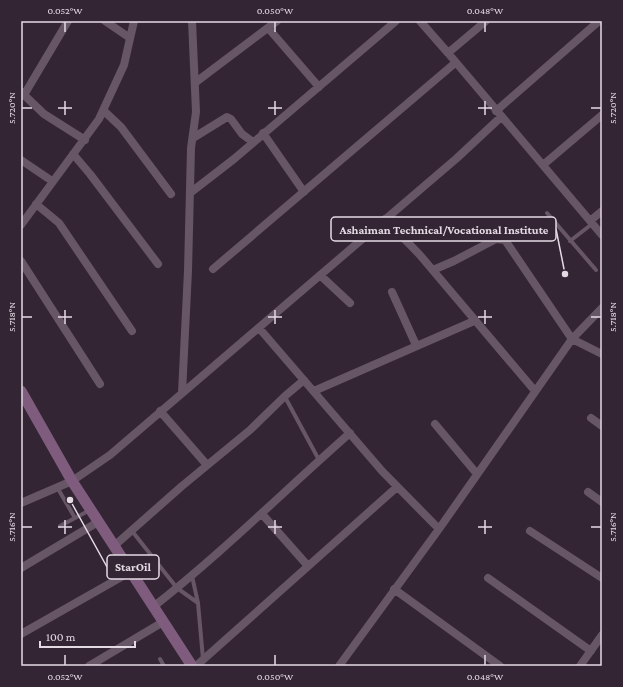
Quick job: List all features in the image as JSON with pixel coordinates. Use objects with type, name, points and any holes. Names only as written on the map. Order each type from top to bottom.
[{"type":"main road","points":[[21,391],[90,510],[192,666]]},
{"type":"street","points":[[68,21],[22,93],[44,114],[85,140]]},
{"type":"street","points":[[105,21],[130,38]]},
{"type":"street","points":[[21,225],[52,181],[85,140],[104,111],[124,65],[134,21]]},
{"type":"street","points":[[182,394],[190,193],[196,112],[196,82],[192,21]]},
{"type":"street","points":[[196,82],[269,29],[277,21]]},
{"type":"street","points":[[190,193],[319,87],[396,21]]},
{"type":"street","points":[[420,21],[602,235]]},
{"type":"street","points":[[448,53],[486,21]]},
{"type":"street","points":[[21,503],[72,481],[110,454],[182,394],[385,219],[599,21]]},
{"type":"street","points":[[269,29],[319,87]]},
{"type":"street","points":[[213,269],[455,62]]},
{"type":"street","points":[[104,111],[121,128],[171,194]]},
{"type":"street","points":[[543,164],[602,115]]},
{"type":"street","points":[[193,138],[227,117],[231,119],[242,134],[253,142]]},
{"type":"street","points":[[263,133],[304,192]]},
{"type":"street","points":[[73,154],[90,174],[158,264]]},
{"type":"street","points":[[21,160],[52,181]]},
{"type":"street","points":[[36,204],[59,223],[132,331]]},
{"type":"street","points":[[591,222],[602,211]]},
{"type":"street","points":[[385,219],[433,270],[474,321],[535,391]]},
{"type":"street","points":[[433,270],[496,239],[501,238],[505,240],[572,339],[602,354]]},
{"type":"street","points":[[21,261],[100,384]]},
{"type":"street","points":[[320,275],[350,303]]},
{"type":"street","points":[[392,292],[416,345]]},
{"type":"street","points":[[339,666],[439,529],[572,339],[602,308]]},
{"type":"street","points":[[314,391],[416,345],[474,321]]},
{"type":"street","points":[[259,328],[397,487],[439,529]]},
{"type":"street","points":[[114,546],[207,465],[250,430],[304,380]]},
{"type":"street","points":[[160,411],[207,465]]},
{"type":"street","points":[[591,418],[602,426]]},
{"type":"street","points":[[435,424],[477,474]]},
{"type":"street","points":[[153,607],[192,576],[350,433]]},
{"type":"street","points":[[196,666],[397,487]]},
{"type":"street","points":[[588,492],[602,502]]},
{"type":"street","points":[[262,514],[308,566]]},
{"type":"street","points":[[21,568],[98,522]]},
{"type":"street","points":[[530,531],[602,578]]},
{"type":"street","points":[[21,634],[130,572]]},
{"type":"street","points":[[488,578],[591,651]]},
{"type":"street","points":[[394,589],[500,666]]},
{"type":"street","points":[[89,666],[163,622]]},
{"type":"street","points":[[580,666],[602,635]]},
{"type":"lane","points":[[547,213],[596,270]]},
{"type":"lane","points":[[570,241],[591,222]]},
{"type":"lane","points":[[285,396],[319,460]]},
{"type":"lane","points":[[57,487],[75,518]]},
{"type":"lane","points":[[60,526],[90,510]]},
{"type":"lane","points":[[132,531],[178,588],[198,603]]},
{"type":"lane","points":[[192,576],[198,603],[203,659]]},
{"type":"lane","points":[[160,659],[164,666]]},
{"type":"place","name":"Ashaiman Technical/Vocational Institute","points":[[565,274]]},
{"type":"place","name":"StarOil","points":[[70,500]]}]
